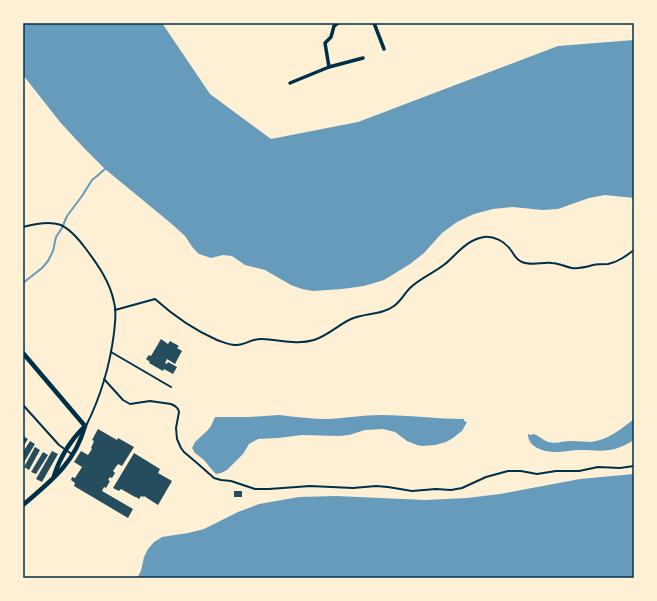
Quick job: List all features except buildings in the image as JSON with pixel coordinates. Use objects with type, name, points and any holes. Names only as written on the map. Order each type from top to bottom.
[{"type":"street","points":[[329,67],[324,45],[331,38],[334,26],[338,23]]},
{"type":"street","points":[[374,23],[384,48]]},
{"type":"street","points":[[290,83],[329,67],[363,58]]},
{"type":"street","points":[[23,354],[85,426]]},
{"type":"street","points":[[54,478],[65,450],[85,426]]},
{"type":"street","points":[[23,505],[54,478],[65,466],[73,455],[85,426]]},
{"type":"lane","points":[[23,228],[39,224],[52,223],[60,224],[66,228],[78,239],[98,266],[112,293],[115,310],[111,352],[104,380],[93,410],[85,426]]},
{"type":"lane","points":[[115,310],[155,299],[191,326],[231,345],[242,345],[249,341],[258,339],[304,342],[324,336],[352,319],[385,311],[393,307],[413,286],[445,264],[465,245],[478,238],[487,237],[500,240],[509,248],[516,258],[522,262],[534,264],[553,263],[573,268],[612,263],[623,258],[634,250]]},
{"type":"lane","points":[[111,352],[170,387]]},
{"type":"lane","points":[[104,380],[127,403],[133,404],[145,401],[155,401],[171,404],[176,407],[179,415],[176,428],[177,439],[184,452],[214,478],[231,481],[255,489],[310,486],[352,488],[376,486],[412,491],[436,489],[451,490],[462,488],[486,477],[508,471],[521,471],[537,474],[556,471],[579,471],[598,467],[620,468],[634,466]]},
{"type":"lane","points":[[23,405],[59,445],[73,455]]},
{"type":"water","points":[[23,23],[162,23],[210,94],[271,139],[358,122],[558,46],[634,40],[634,198],[605,195],[589,198],[558,209],[542,210],[513,207],[493,209],[474,214],[457,222],[442,233],[424,253],[410,264],[384,280],[364,286],[342,289],[313,291],[302,289],[291,285],[265,270],[245,265],[232,256],[223,255],[211,258],[199,254],[185,236],[173,225],[105,169],[60,122],[23,75]]},
{"type":"water","points":[[279,415],[329,419],[368,415],[391,415],[464,419],[464,421],[467,422],[462,431],[453,438],[435,445],[417,445],[407,441],[395,432],[383,429],[365,430],[349,435],[339,436],[302,435],[258,439],[249,444],[243,454],[227,470],[216,474],[192,448],[195,442],[211,426],[215,417]]},
{"type":"water","points":[[634,419],[634,440],[611,450],[552,452],[542,450],[534,446],[529,439],[528,434],[534,434],[551,443],[572,441],[591,442],[614,434]]},
{"type":"water","points":[[634,474],[634,578],[137,578],[141,571],[144,557],[148,549],[154,542],[162,537],[204,529],[238,512],[259,504],[299,497],[336,496],[425,500],[467,498],[500,494],[580,479]]},
{"type":"waterway","points":[[23,283],[42,268],[48,261],[53,251],[56,237],[67,216],[92,180],[105,169]]}]
